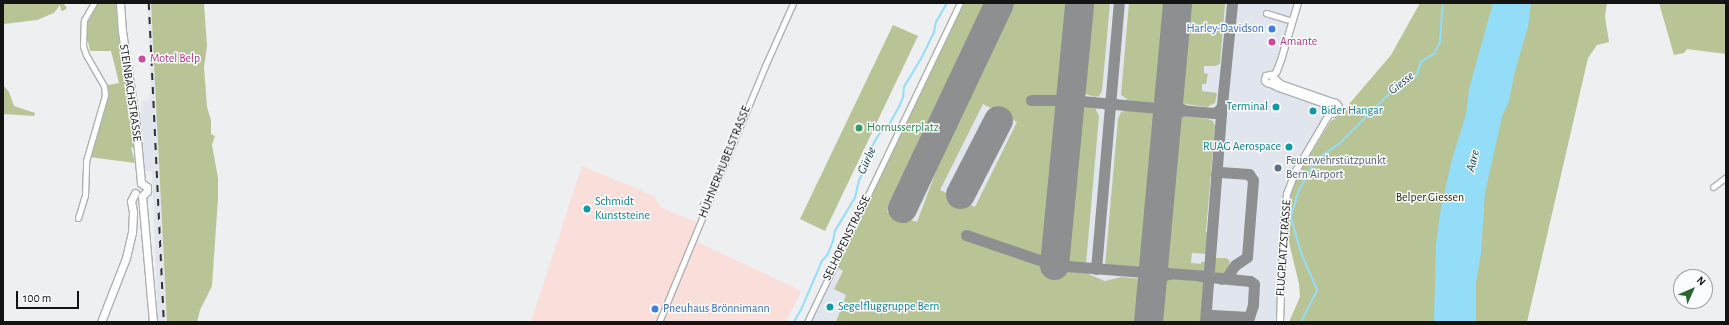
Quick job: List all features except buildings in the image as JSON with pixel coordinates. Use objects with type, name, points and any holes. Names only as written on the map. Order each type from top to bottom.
[{"type":"main road","name":"STEINBACHSTRASSE","points":[[120,3],[122,33],[135,118],[141,183],[146,186],[147,190],[142,196],[153,322]]},
{"type":"main road","points":[[101,322],[126,258],[132,232],[133,212],[131,201],[135,192],[134,187],[141,183]]},
{"type":"main road","points":[[135,192],[142,196]]},
{"type":"street","points":[[78,218],[85,195],[86,161],[105,100],[104,86],[86,55],[83,46],[84,20],[94,3]]},
{"type":"street","name":"HÜHNERHUBELSTRASSE","points":[[659,322],[765,66],[794,3]]},
{"type":"street","name":"SELHOFENSTRASSE","points":[[807,322],[960,3]]},
{"type":"street","points":[[1273,79],[1282,57],[1298,3]]},
{"type":"street","points":[[1266,13],[1292,21]]},
{"type":"street","points":[[1273,79],[1281,84],[1337,104],[1339,108],[1336,113],[1328,110],[1322,103],[1279,88],[1273,79]]},
{"type":"street","points":[[1328,110],[1328,104],[1332,102]]},
{"type":"street","name":"FLUGPLATZSTRASSE","points":[[1280,322],[1283,238],[1287,194],[1300,164],[1328,110]]},
{"type":"street","points":[[1713,187],[1725,178],[1726,179]]},
{"type":"shaded area","points":[[147,3],[151,3],[154,50],[167,322],[158,322],[152,172],[144,171],[141,140],[141,101],[149,100],[151,85]]},
{"type":"shaded area","points":[[963,3],[1293,3],[1271,84],[1327,108],[1315,131],[1286,177],[1276,322],[808,322]]},
{"type":"shaded area","points":[[582,166],[654,196],[660,207],[700,224],[693,240],[801,291],[786,322],[531,322]]},
{"type":"green space","points":[[3,3],[63,3],[67,8],[63,11],[61,10],[60,5],[54,13],[37,20],[4,24]]},
{"type":"green space","points":[[96,3],[117,3],[117,22],[135,149],[131,147],[135,163],[89,157],[108,96],[108,85],[119,83],[111,51],[90,51],[88,41],[84,42],[85,24],[88,15]]},
{"type":"green space","points":[[151,3],[204,3],[207,46],[204,67],[207,107],[211,120],[211,134],[215,136],[212,145],[218,178],[218,198],[212,286],[200,310],[197,322],[167,322]]},
{"type":"green space","points":[[964,3],[987,3],[887,212],[917,222],[964,97],[1009,3],[1071,3],[1048,259],[967,232],[965,239],[1055,270],[1086,273],[1105,281],[1121,277],[1142,279],[1138,322],[836,322],[846,295],[834,289],[843,271],[835,266]],"holes":[[[983,104],[1017,122],[975,207],[940,190]]]},
{"type":"green space","points":[[1090,3],[1110,3],[1102,91],[1099,96],[1095,97],[1085,94],[1082,88]]},
{"type":"green space","points":[[1129,3],[1167,3],[1158,103],[1128,100],[1121,95]]},
{"type":"green space","points":[[1186,3],[1224,3],[1225,5],[1220,64],[1215,66],[1204,66],[1204,73],[1208,74],[1206,84],[1202,84],[1202,91],[1217,93],[1215,103],[1207,107],[1185,104],[1179,98]]},
{"type":"green space","name":"Belper Giessen","points":[[1420,3],[1607,3],[1605,17],[1609,42],[1597,45],[1588,58],[1527,322],[1289,322],[1300,297],[1299,284],[1288,238],[1287,214],[1289,196],[1296,178],[1331,121],[1338,117],[1391,55]]},
{"type":"green space","points":[[1659,3],[1726,3],[1726,54],[1687,49],[1684,53],[1674,55]]},
{"type":"green space","name":"Hornusserplatz","points":[[893,25],[918,36],[825,231],[800,219]]},
{"type":"green space","points":[[3,85],[9,92],[14,106],[35,113],[34,116],[3,114]]},
{"type":"green space","points":[[1086,107],[1095,108],[1099,116],[1086,264],[1066,264],[1079,116],[1080,112]]},
{"type":"green space","points":[[1127,110],[1157,114],[1143,270],[1105,266],[1118,119],[1121,112]]},
{"type":"green space","points":[[1184,116],[1208,119],[1213,121],[1215,126],[1206,231],[1208,235],[1207,254],[1192,253],[1191,263],[1201,264],[1201,262],[1206,262],[1205,270],[1199,273],[1169,271],[1163,264],[1176,122],[1180,117]]},
{"type":"green space","points":[[1216,258],[1226,258],[1230,261],[1229,268],[1222,274],[1217,274],[1212,268]]},
{"type":"green space","points":[[1167,277],[1198,279],[1204,283],[1205,290],[1202,322],[1158,322],[1161,285]]},
{"type":"water","name":"Aare","points":[[1493,3],[1531,3],[1528,27],[1515,71],[1509,101],[1502,117],[1485,193],[1481,253],[1476,282],[1476,322],[1434,322],[1436,244],[1440,214],[1451,163],[1466,114],[1469,89]]},
{"type":"waterway","name":"Gürbe","points":[[794,322],[801,310],[822,261],[828,254],[835,231],[855,198],[859,180],[869,163],[867,156],[880,133],[889,125],[899,107],[903,98],[904,87],[921,59],[934,32],[936,22],[947,3]]},
{"type":"waterway","name":"Giesse","points":[[1301,322],[1317,290],[1301,253],[1291,217],[1298,192],[1316,160],[1339,144],[1395,88],[1417,75],[1421,62],[1434,54],[1440,42],[1443,3]]},
{"type":"taxiway","points":[[1096,269],[1119,3]]},
{"type":"taxiway","points":[[1205,322],[1221,114],[1232,3]]},
{"type":"taxiway","points":[[1169,91],[1173,103],[1182,109]]},
{"type":"taxiway","points":[[1031,100],[1070,100],[1213,113],[1218,111],[1222,106]]},
{"type":"taxiway","points":[[1166,128],[1171,115],[1184,110]]},
{"type":"taxiway","points":[[1216,174],[1220,172],[1249,174],[1253,180],[1247,257],[1235,265],[1227,277],[1221,279]]},
{"type":"taxiway","points":[[966,235],[1054,265],[1170,274]]},
{"type":"taxiway","points":[[1154,254],[1158,266],[1167,273],[1206,276]]},
{"type":"taxiway","points":[[1151,290],[1156,279],[1167,274]]},
{"type":"taxiway","points":[[1200,276],[1250,281],[1254,284],[1253,305],[1249,317],[1212,315],[1206,320]]},
{"type":"runway","points":[[902,208],[999,3]]},
{"type":"runway","points":[[1054,265],[1079,3]]},
{"type":"runway","points":[[1148,322],[1177,3]]},
{"type":"runway","points":[[960,194],[998,120]]},
{"type":"railway","points":[[149,3],[164,322]]},
{"type":"place","name":"Harley-Davidson","points":[[1272,29]]},
{"type":"place","name":"Amante","points":[[1272,42]]},
{"type":"place","name":"Motel Belp","points":[[142,59]]},
{"type":"place","name":"Terminal","points":[[1276,107]]},
{"type":"place","name":"Bider Hangar","points":[[1313,111]]},
{"type":"place","name":"Hornusserplatz","points":[[859,128]]},
{"type":"place","name":"RUAG Aerospace","points":[[1289,147]]},
{"type":"place","name":"Feuerwehrstützpunkt Bern Airport","points":[[1278,168]]},
{"type":"place","name":"Schmidt Kunststeine","points":[[587,209]]},
{"type":"place","name":"Segelfluggruppe Bern","points":[[830,307]]},
{"type":"place","name":"Pneuhaus Brönnimann","points":[[655,309]]}]
